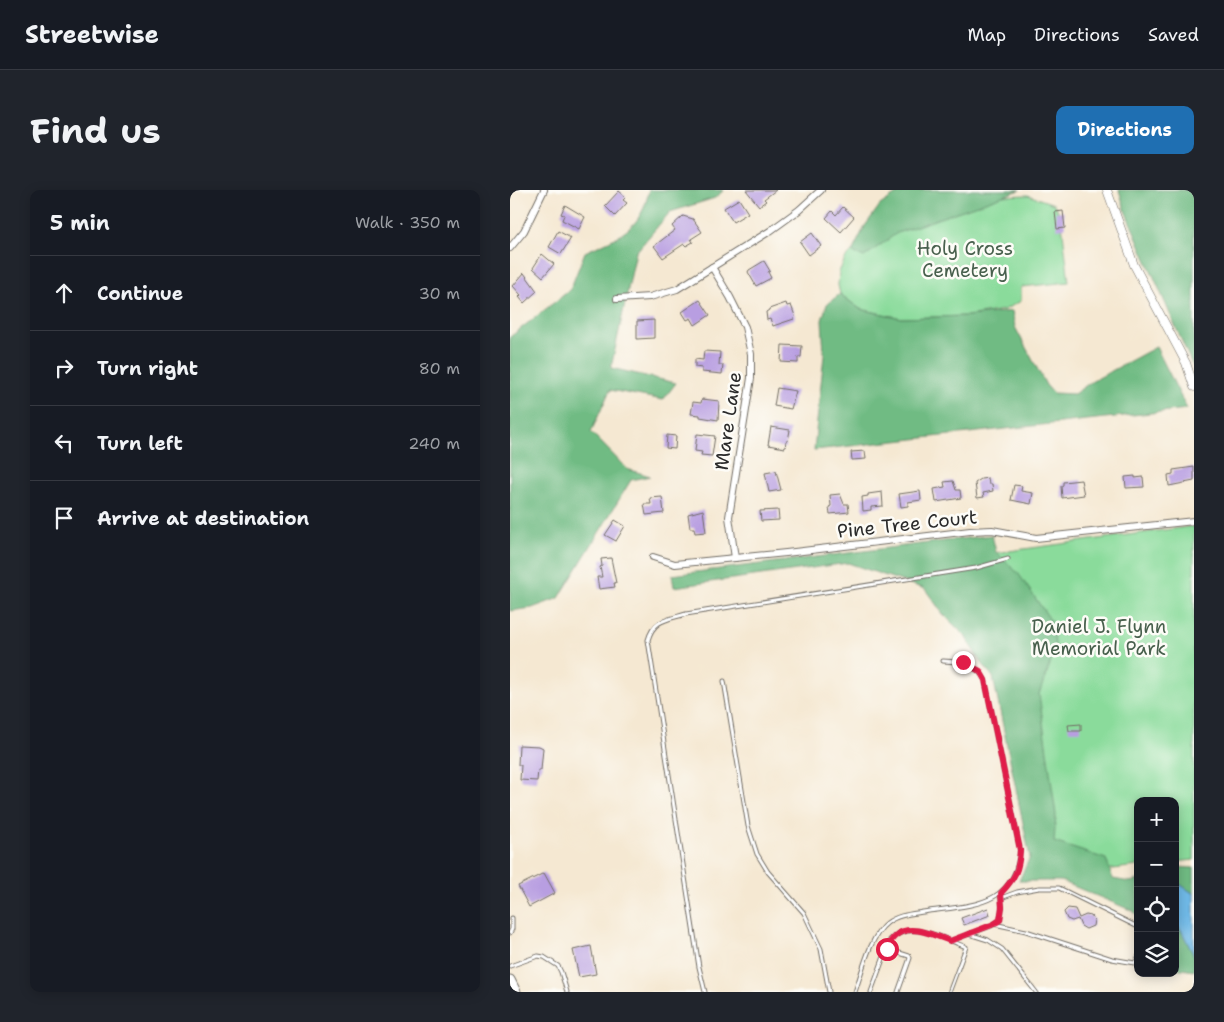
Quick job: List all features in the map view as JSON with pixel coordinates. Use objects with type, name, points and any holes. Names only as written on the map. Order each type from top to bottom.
[{"type":"main road","points":[[510,980],[516,992]]},
{"type":"street","points":[[510,248],[524,231],[544,190]]},
{"type":"street","points":[[617,299],[650,297],[677,289],[770,231],[799,210],[821,190]]},
{"type":"street","points":[[1108,190],[1134,265],[1186,363],[1194,387]]},
{"type":"street","name":"Mare Lane","points":[[712,267],[730,297],[745,328],[751,354],[751,378],[729,517],[735,558]]},
{"type":"street","name":"Pine Tree Court","points":[[653,557],[675,564],[970,531],[992,530],[1036,538],[1194,522]]},
{"type":"lane","points":[[705,992],[697,957],[648,640],[650,633],[658,622],[686,614],[976,568],[1008,559]]},
{"type":"lane","points":[[855,992],[875,937],[886,923],[902,915],[982,903],[1001,893],[1013,880],[1019,866],[1020,850],[985,680],[980,671],[963,662],[943,661]]},
{"type":"lane","points":[[724,681],[748,826],[757,854],[768,872],[804,913],[821,949],[828,992]]},
{"type":"lane","points":[[1001,898],[1017,892],[1039,888],[1059,888],[1134,925]]},
{"type":"lane","points":[[950,941],[1000,920],[1001,893]]},
{"type":"lane","points":[[510,933],[512,918]]},
{"type":"lane","points":[[994,924],[1026,931],[1112,959],[1134,963]]},
{"type":"lane","points":[[871,992],[890,940],[896,933],[908,930],[927,932],[966,947],[950,990]]},
{"type":"lane","points":[[969,934],[988,940],[1002,950],[1036,992]]},
{"type":"lane","points":[[887,949],[910,958],[898,992]]},
{"type":"lane","points":[[510,966],[538,956],[544,957],[558,966],[567,992]]},
{"type":"green space","points":[[649,190],[724,190],[715,198],[670,212],[636,252],[611,368],[676,383],[663,400],[610,390],[591,432],[627,469],[650,476],[631,480],[559,598],[532,608],[510,611],[510,337],[570,290],[585,252],[618,236],[634,223],[645,204]]},
{"type":"green space","points":[[902,190],[1020,190],[897,233],[864,257],[852,252],[865,226],[880,205]]},
{"type":"green space","points":[[1119,190],[1194,190],[1194,369],[1126,213]]},
{"type":"green space","name":"Holy Cross Cemetery","points":[[1028,195],[1054,204],[1061,216],[1069,282],[1021,287],[1021,301],[1004,310],[967,316],[901,318],[860,309],[840,294],[838,285],[839,272],[845,259],[869,235],[998,196]]},
{"type":"green space","points":[[840,294],[860,309],[901,318],[967,316],[1012,311],[1015,327],[1046,385],[1053,393],[1074,394],[1091,382],[1156,347],[1187,409],[814,450],[824,355],[822,320],[827,304]]},
{"type":"green space","name":"Daniel J. Flynn Memorial Park","points":[[1194,526],[1194,860],[1179,862],[1179,797],[1134,797],[1134,866],[1079,873],[1041,863],[987,554]]},
{"type":"green space","points":[[992,535],[996,552],[1018,573],[1051,621],[1056,648],[1039,694],[1056,815],[1054,842],[1106,859],[1113,879],[1134,881],[1134,912],[1061,881],[1019,881],[1030,857],[993,677],[978,658],[965,636],[943,614],[925,589],[848,563],[674,587],[672,575]]},
{"type":"green space","points":[[1179,867],[1194,868],[1194,894],[1179,885]]},
{"type":"green space","points":[[1179,927],[1194,956],[1194,971],[1179,969]]},
{"type":"water","points":[[1179,885],[1181,885],[1194,894],[1194,956],[1180,928]]},
{"type":"building","points":[[746,190],[776,190],[764,199],[766,201],[759,206]]},
{"type":"building","points":[[619,191],[626,197],[623,200],[627,203],[615,216],[605,206]]},
{"type":"building","points":[[739,199],[748,213],[733,222],[724,208]]},
{"type":"building","points":[[565,205],[585,217],[579,229],[562,220],[564,215],[561,214]]},
{"type":"building","points":[[843,207],[854,217],[841,232],[826,218],[832,211],[836,215]]},
{"type":"building","points":[[1063,211],[1065,228],[1057,229],[1055,212]]},
{"type":"building","points":[[683,216],[693,219],[702,232],[691,239],[693,242],[686,246],[684,244],[663,258],[654,246],[675,230],[672,226]]},
{"type":"building","points":[[558,231],[571,238],[561,254],[549,247]]},
{"type":"building","points":[[812,233],[821,246],[809,255],[800,242]]},
{"type":"building","points":[[542,254],[554,264],[543,277],[533,268]]},
{"type":"building","points":[[764,261],[770,271],[768,272],[771,278],[756,286],[748,272]]},
{"type":"building","points":[[524,273],[537,291],[524,303],[519,297],[521,295],[513,286]]},
{"type":"building","points":[[700,300],[710,315],[695,325],[691,318],[687,320],[682,312]]},
{"type":"building","points":[[786,303],[787,306],[791,305],[795,316],[794,319],[773,326],[770,319],[767,320],[766,312],[769,309]]},
{"type":"building","points":[[654,320],[654,338],[637,339],[637,321]]},
{"type":"building","points":[[782,345],[802,346],[801,357],[798,357],[798,363],[781,362]]},
{"type":"building","points":[[704,351],[720,352],[719,365],[723,365],[722,374],[702,372],[702,368],[695,367],[695,359],[703,360]]},
{"type":"building","points":[[777,388],[796,391],[791,409],[774,406]]},
{"type":"building","points":[[702,399],[719,401],[718,420],[691,414],[693,402],[701,403]]},
{"type":"building","points":[[771,427],[790,430],[785,448],[768,445]]},
{"type":"building","points":[[697,434],[715,436],[712,456],[701,455],[702,452],[695,451]]},
{"type":"building","points":[[667,435],[676,436],[675,449],[666,448]]},
{"type":"building","points":[[865,451],[866,459],[852,460],[851,452]]},
{"type":"building","points":[[1194,467],[1194,481],[1169,486],[1168,475],[1173,474],[1173,470]]},
{"type":"building","points":[[776,471],[781,490],[769,492],[765,473]]},
{"type":"building","points":[[1135,476],[1135,478],[1143,477],[1144,487],[1126,488],[1125,477]]},
{"type":"building","points":[[988,478],[989,484],[992,484],[993,491],[983,493],[984,497],[977,498],[975,483],[981,479]]},
{"type":"building","points":[[1081,480],[1084,495],[1062,498],[1061,486],[1063,482]]},
{"type":"building","points":[[953,481],[956,490],[960,490],[961,498],[936,502],[934,489],[945,487],[944,482]]},
{"type":"building","points":[[1014,485],[1022,486],[1021,491],[1033,493],[1031,504],[1011,500]]},
{"type":"building","points":[[920,491],[921,500],[908,502],[908,506],[901,507],[899,494]]},
{"type":"building","points":[[882,492],[883,506],[871,507],[871,510],[863,511],[862,497]]},
{"type":"building","points":[[840,494],[844,504],[848,504],[849,512],[830,514],[830,495]]},
{"type":"building","points":[[662,497],[664,513],[646,515],[644,504],[651,504],[650,498]]},
{"type":"building","points":[[703,510],[706,532],[695,533],[694,528],[690,528],[688,514]]},
{"type":"building","points":[[778,510],[779,520],[761,521],[760,511]]},
{"type":"building","points":[[615,520],[625,526],[616,541],[605,535]]},
{"type":"building","points":[[611,558],[616,583],[614,583],[615,587],[599,589],[597,577],[602,577],[601,559]]},
{"type":"building","points":[[1081,724],[1081,731],[1069,731],[1068,725]]},
{"type":"building","points":[[519,745],[543,748],[541,770],[538,770],[537,781],[520,780],[521,765],[518,765]]},
{"type":"building","points":[[544,873],[555,893],[529,907],[518,886]]},
{"type":"building","points":[[988,908],[990,915],[964,925],[961,918]]},
{"type":"building","points":[[1068,908],[1075,909],[1079,918],[1086,915],[1091,916],[1094,920],[1093,926],[1086,929],[1081,926],[1078,919],[1072,921],[1067,919],[1064,912]]},
{"type":"building","points":[[591,946],[596,974],[579,977],[573,950]]},
{"type":"route","points":[[887,949],[890,940],[896,933],[908,930],[927,932],[950,941],[992,926],[1000,920],[1002,907],[1001,893],[1013,880],[1019,866],[1020,850],[985,680],[980,671],[963,662]]}]
